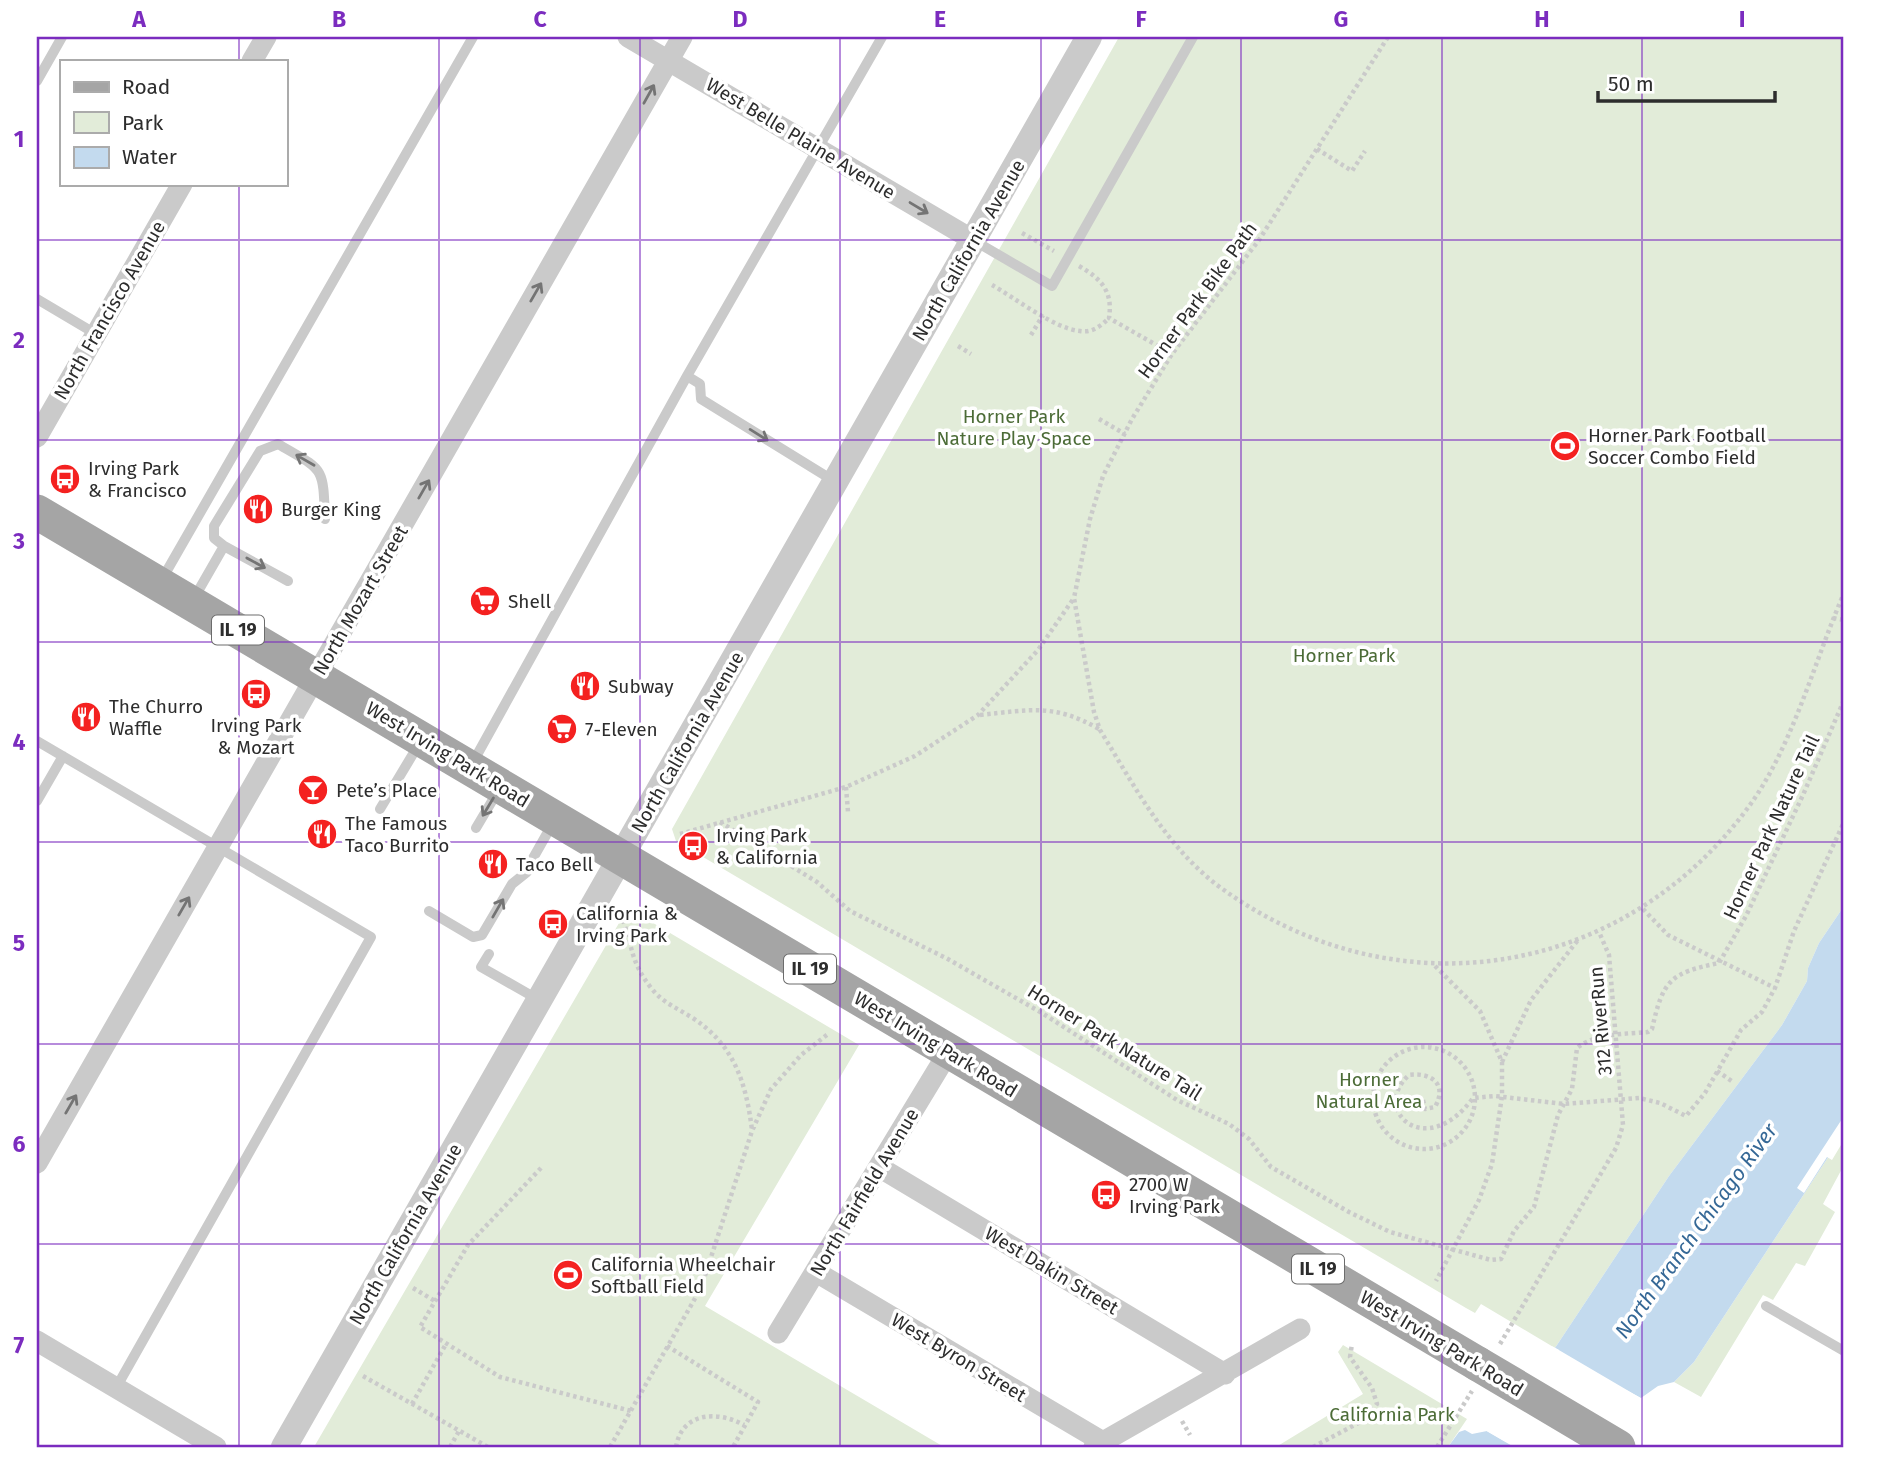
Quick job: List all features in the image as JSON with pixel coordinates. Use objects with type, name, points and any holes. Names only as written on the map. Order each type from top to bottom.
[{"type":"main road","name":"West Irving Park Road","points":[[37,512],[949,1051],[1485,1363],[1618,1447]]},
{"type":"street","points":[[253,60],[266,37]]},
{"type":"street","name":"West Belle Plaine Avenue","points":[[628,37],[973,240]]},
{"type":"street","name":"North Mozart Street","points":[[37,1163],[682,37]]},
{"type":"street","name":"North California Avenue","points":[[284,1447],[1089,37]]},
{"type":"street","name":"North Francisco Avenue","points":[[37,437],[181,186]]},
{"type":"street","name":"North Fairfield Avenue","points":[[778,1333],[949,1051]]},
{"type":"street","name":"West Dakin Street","points":[[879,1167],[1225,1374]]},
{"type":"street","name":"West Byron Street","points":[[816,1272],[1099,1445]]},
{"type":"street","points":[[1099,1445],[1300,1329]]},
{"type":"street","points":[[37,1341],[216,1447]]},
{"type":"lane","points":[[37,81],[62,37]]},
{"type":"lane","points":[[160,584],[473,37]]},
{"type":"lane","points":[[470,767],[687,376],[882,37]]},
{"type":"lane","points":[[973,240],[1052,286],[1194,37]]},
{"type":"lane","points":[[37,299],[96,334]]},
{"type":"lane","points":[[687,376],[700,384],[701,399],[835,482]]},
{"type":"lane","points":[[288,581],[214,538],[214,526],[260,451],[278,444],[318,467],[324,477],[325,519]]},
{"type":"lane","points":[[192,603],[224,546]]},
{"type":"lane","points":[[380,809],[422,738]]},
{"type":"lane","points":[[37,741],[371,937],[116,1388]]},
{"type":"lane","points":[[37,801],[63,756]]},
{"type":"lane","points":[[476,828],[501,785]]},
{"type":"lane","points":[[533,860],[556,818]]},
{"type":"lane","points":[[429,911],[473,937],[482,935],[512,884],[527,872]]},
{"type":"lane","points":[[489,954],[481,967],[538,1000]]},
{"type":"lane","points":[[1766,1306],[1844,1351]]},
{"type":"path","name":"Horner Park Bike Path","points":[[1388,37],[1259,240],[1171,354],[1103,476],[1090,519],[1074,598],[1100,730],[1163,832],[1216,884],[1285,929],[1369,957],[1434,965],[1504,958],[1578,940],[1599,932]]},
{"type":"path","points":[[1317,149],[1352,171],[1364,151]]},
{"type":"path","points":[[1022,233],[1060,255]]},
{"type":"path","points":[[992,285],[1065,327],[1081,332],[1098,328],[1109,318],[1111,301],[1103,283],[1079,266]]},
{"type":"path","points":[[1031,335],[1043,314]]},
{"type":"path","points":[[1109,318],[1171,354]]},
{"type":"path","points":[[958,346],[971,354]]},
{"type":"path","points":[[1099,419],[1125,434]]},
{"type":"path","points":[[1599,932],[1643,909],[1708,853],[1748,808],[1789,730],[1844,593]]},
{"type":"path","name":"Horner Park Bike Path","points":[[680,834],[846,787],[915,756],[978,715],[1038,650],[1074,598]]},
{"type":"path","points":[[1833,618],[1844,620]]},
{"type":"path","name":"Horner Park Nature Tail","points":[[720,822],[817,882],[850,911],[946,958],[1042,1013],[1177,1100],[1229,1124],[1248,1139],[1271,1167],[1390,1232],[1491,1260],[1501,1259],[1514,1231],[1534,1207],[1558,1115],[1572,1090],[1577,1048],[1584,1042],[1614,1035],[1648,1032],[1652,1029],[1665,984],[1677,974],[1719,963],[1739,930],[1803,795],[1844,700]]},
{"type":"path","points":[[978,715],[1043,709],[1073,714],[1100,730]]},
{"type":"path","points":[[846,787],[848,812]]},
{"type":"path","points":[[1423,1100],[1425,1109],[1435,1107],[1440,1092],[1437,1082],[1420,1074],[1409,1075],[1400,1083],[1396,1094],[1396,1107],[1404,1120],[1412,1126],[1437,1129],[1461,1114],[1476,1097],[1564,1104],[1639,1098],[1660,1103],[1686,1116],[1741,1030],[1762,1012],[1776,988],[1794,931],[1844,822]]},
{"type":"path","points":[[1643,909],[1668,936],[1719,963],[1776,988]]},
{"type":"path","points":[[623,920],[629,951],[653,991],[713,1032],[726,1046],[738,1066],[748,1097],[752,1131]]},
{"type":"path","name":"312 RiverRun","points":[[1437,1447],[1616,1148],[1623,1125],[1622,1100],[1608,955],[1599,932]]},
{"type":"path","points":[[1502,1062],[1531,1000],[1578,940]]},
{"type":"path","points":[[1434,965],[1480,1011],[1502,1062],[1502,1097],[1492,1164],[1479,1200],[1436,1281]]},
{"type":"path","points":[[611,1447],[701,1288],[752,1131],[771,1089],[801,1055],[828,1034]]},
{"type":"path","points":[[1422,1046],[1438,1048],[1459,1061],[1473,1081],[1476,1097],[1473,1115],[1465,1130],[1452,1142],[1436,1148],[1409,1147],[1387,1134],[1377,1119],[1373,1102],[1374,1086],[1380,1070],[1391,1058],[1406,1049],[1422,1046]]},
{"type":"path","points":[[1717,1071],[1732,1082]]},
{"type":"path","points":[[541,1168],[468,1245],[420,1328],[499,1377],[631,1411]]},
{"type":"path","points":[[414,1288],[435,1301]]},
{"type":"path","points":[[412,1404],[446,1344]]},
{"type":"path","points":[[1313,1447],[1366,1419],[1377,1404],[1372,1388],[1350,1357],[1352,1344]]},
{"type":"path","points":[[667,1346],[758,1402],[733,1447]]},
{"type":"path","points":[[363,1376],[488,1447]]},
{"type":"path","points":[[676,1447],[687,1427],[699,1417],[709,1414],[729,1416],[744,1425]]},
{"type":"path","points":[[450,1447],[459,1431]]},
{"type":"green space","name":"Horner Park","points":[[1119,37],[1844,37],[1844,906],[1819,943],[1808,968],[1807,981],[1782,1025],[1669,1176],[1555,1348],[1481,1304],[1475,1313],[1466,1308],[676,841],[672,829]]},
{"type":"green space","points":[[626,911],[633,911],[859,1045],[705,1306],[944,1447],[314,1447]]},
{"type":"green space","points":[[1844,1133],[1844,1165],[1823,1204],[1835,1212],[1805,1266],[1796,1263],[1773,1300],[1763,1295],[1701,1397],[1674,1382],[1694,1362]]},
{"type":"green space","name":"California Park","points":[[1343,1345],[1467,1419],[1448,1447],[1276,1447],[1363,1394],[1338,1352]]},
{"type":"water","name":"North Branch Chicago River","points":[[1844,906],[1844,1133],[1694,1362],[1674,1382],[1658,1386],[1641,1398],[1626,1390],[1592,1447],[1448,1447],[1459,1432],[1465,1430],[1472,1434],[1487,1431],[1506,1442],[1559,1350],[1555,1348],[1669,1176],[1782,1025],[1807,981],[1808,968],[1819,943]]},
{"type":"pier","points":[[1844,1116],[1844,1140],[1832,1160],[1827,1157],[1804,1193],[1797,1188]]},
{"type":"pier","points":[[1552,1346],[1644,1400],[1639,1401],[1627,1394],[1596,1447],[1514,1447],[1483,1429],[1489,1428],[1504,1437],[1555,1352]]},
{"type":"place","name":"Horner Park Football Soccer Combo Field","points":[[1565,446]]},
{"type":"place","name":"Irving Park & Francisco","points":[[65,479]]},
{"type":"place","name":"Burger King","points":[[258,509]]},
{"type":"place","name":"Shell","points":[[485,601]]},
{"type":"place","name":"Subway","points":[[585,686]]},
{"type":"place","name":"Irving Park & Mozart","points":[[256,694]]},
{"type":"place","name":"The Churro Waffle","points":[[86,717]]},
{"type":"place","name":"7-Eleven","points":[[562,729]]},
{"type":"place","name":"Pete’s Place","points":[[313,790]]},
{"type":"place","name":"The Famous Taco Burrito","points":[[322,834]]},
{"type":"place","name":"Irving Park & California","points":[[693,846]]},
{"type":"place","name":"Taco Bell","points":[[493,864]]},
{"type":"place","name":"California & Irving Park","points":[[553,924]]},
{"type":"place","name":"2700 W Irving Park","points":[[1106,1195]]},
{"type":"place","name":"California Wheelchair Softball Field","points":[[568,1275]]},
{"type":"park label","name":"Horner Park Nature Play Space","points":[[1014,427]]},
{"type":"park label","name":"Horner Natural Area","points":[[1369,1090]]}]
